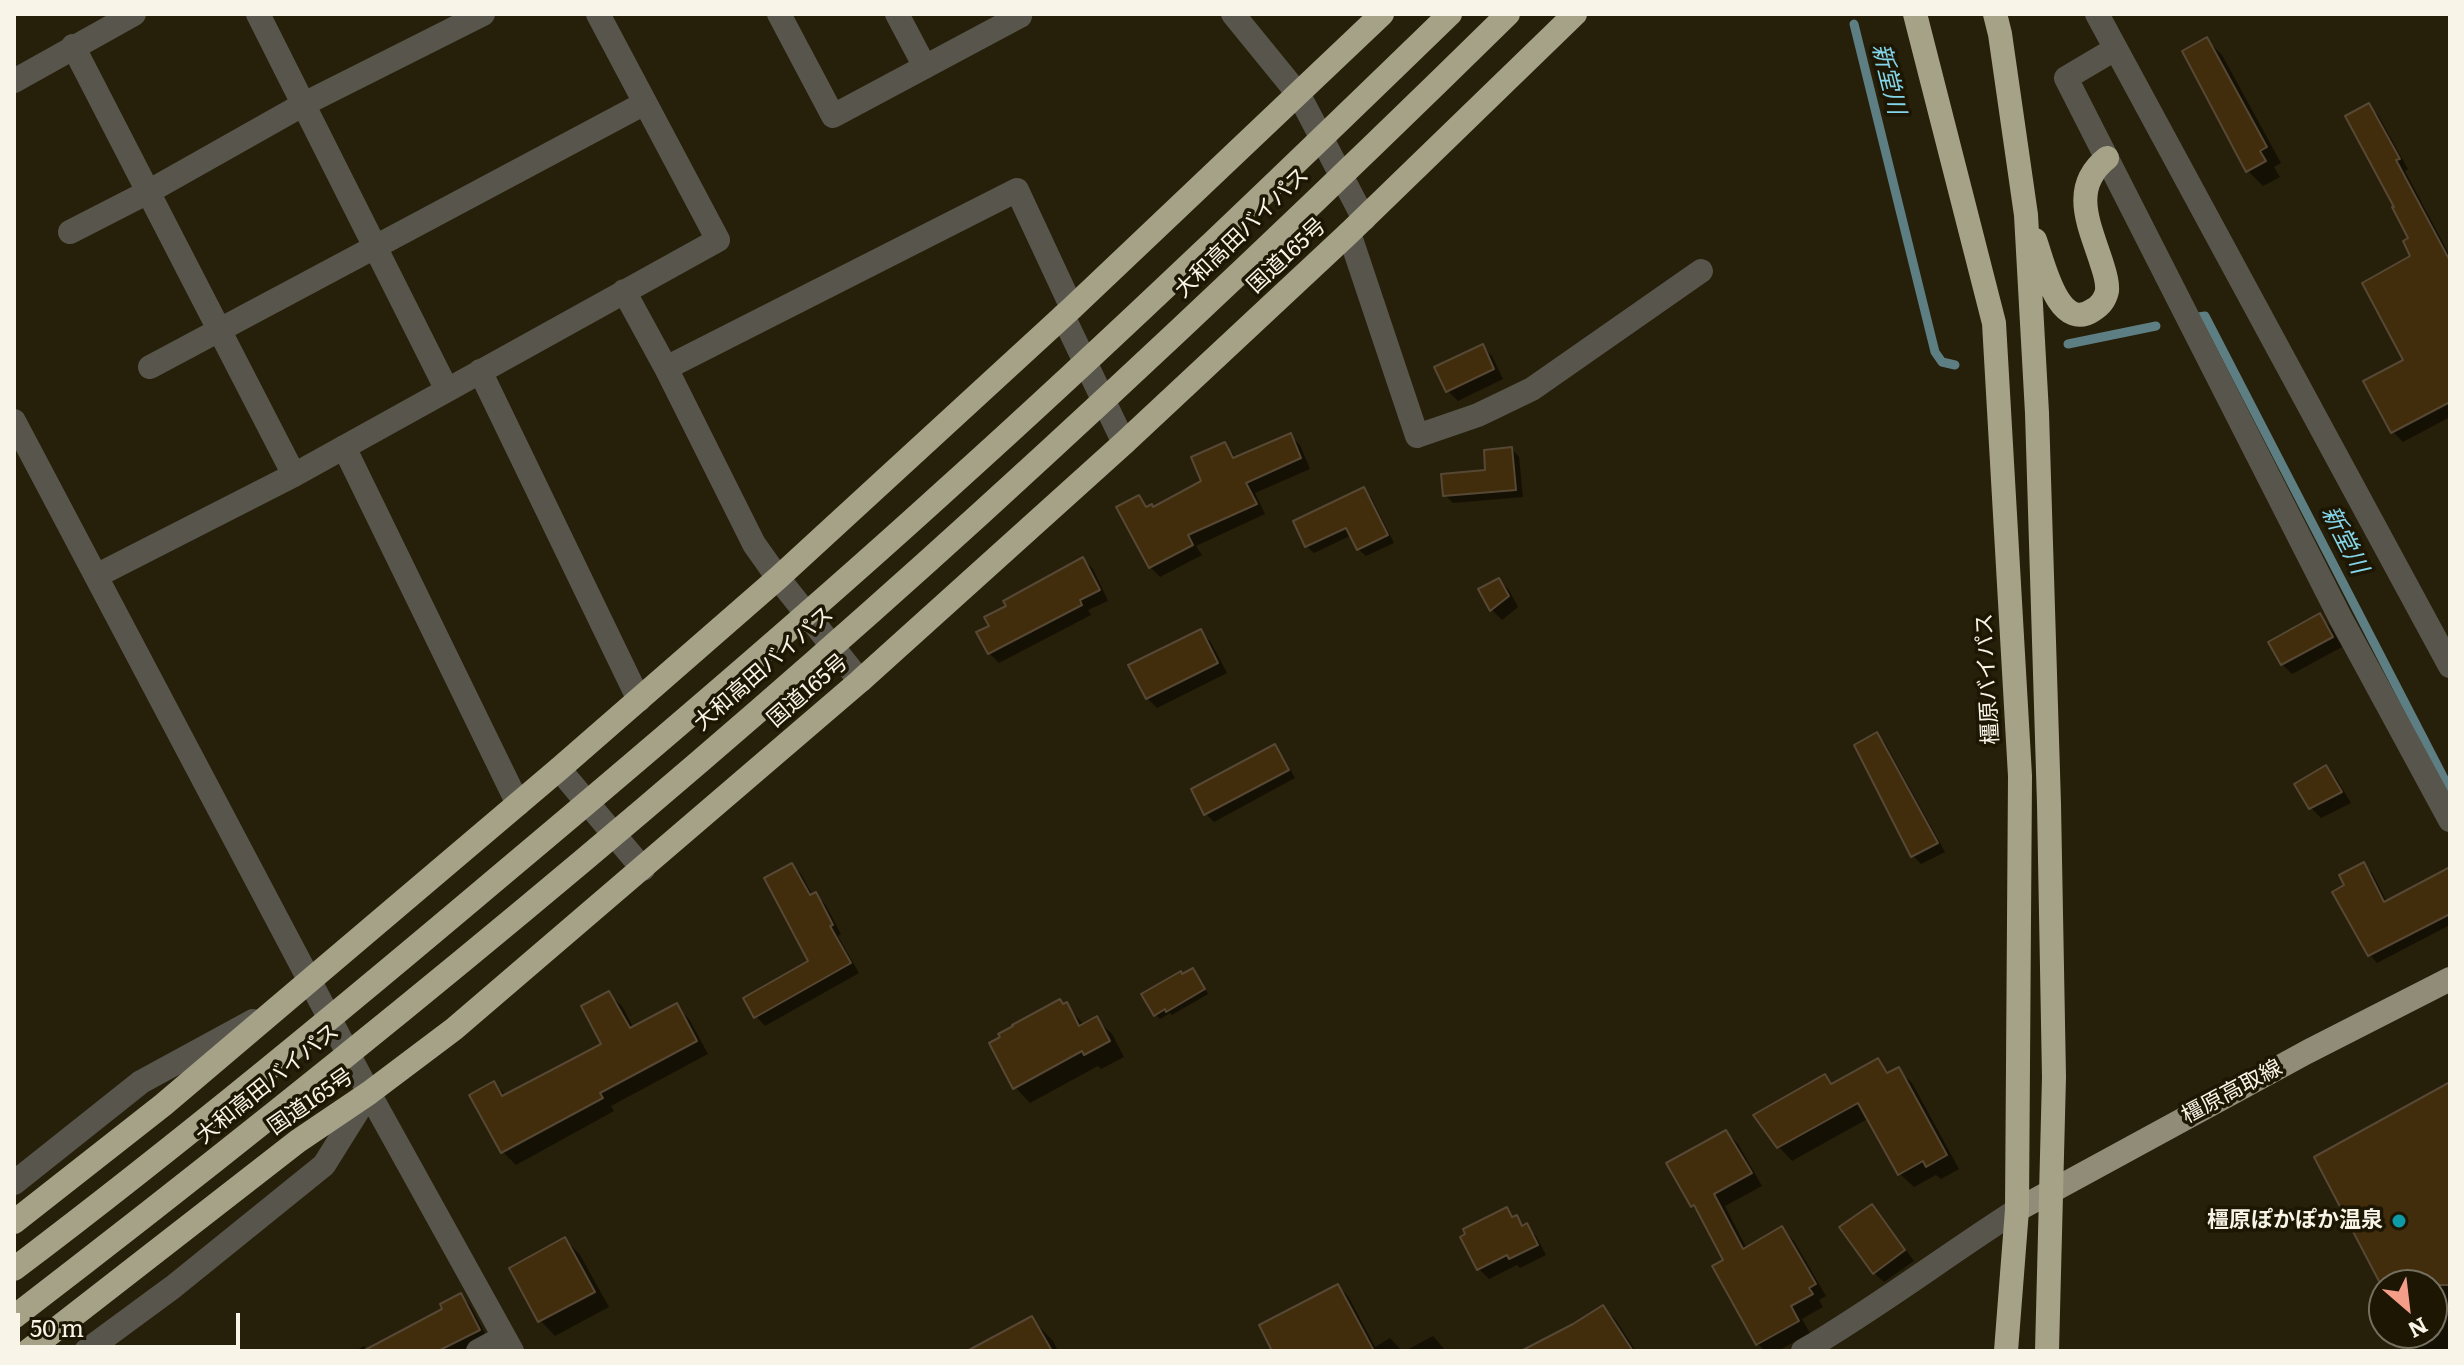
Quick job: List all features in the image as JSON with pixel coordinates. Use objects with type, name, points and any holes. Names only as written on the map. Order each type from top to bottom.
[{"type":"highway","points":[[14,1222],[163,1105],[559,769],[778,578],[1068,312],[1382,14]]},
{"type":"highway","name":"大和高田バイパス","points":[[14,1269],[242,1091],[779,638],[948,488],[1116,332],[1450,14]]},
{"type":"highway","name":"大和高田バイパス","points":[[14,1317],[264,1122],[446,973],[616,832],[805,668],[978,516],[1147,359],[1508,14]]},
{"type":"highway","name":"国道165号","points":[[28,1351],[298,1141],[369,1093],[454,1029],[643,869],[860,681],[1124,443],[1357,226],[1575,14]]},
{"type":"highway","name":"橿原バイパス","points":[[1915,14],[1994,323],[2020,776],[2017,1210],[2006,1351]]},
{"type":"highway","points":[[1995,14],[2026,215],[2037,413],[2054,1077],[2047,1351]]},
{"type":"highway","points":[[2026,215],[2061,305],[2069,313],[2088,314],[2105,299],[2107,279],[2088,222],[2085,199],[2090,176],[2096,166],[2107,158]]},
{"type":"main road","name":"橿原高取線","points":[[2017,1210],[2307,1052],[2450,979]]},
{"type":"street","points":[[14,81],[134,14]]},
{"type":"street","points":[[258,14],[447,390]]},
{"type":"street","points":[[70,232],[304,104],[483,14]]},
{"type":"street","points":[[96,576],[294,475],[718,240],[598,14]]},
{"type":"street","points":[[779,14],[833,116],[1019,14]]},
{"type":"street","points":[[897,14],[925,67]]},
{"type":"street","points":[[1233,14],[1299,95],[1357,226],[1417,436],[1478,415],[1532,389],[1701,271]]},
{"type":"street","points":[[2097,14],[2450,666]]},
{"type":"street","points":[[73,46],[294,475]]},
{"type":"street","points":[[2115,49],[2066,78],[2341,619],[2450,820]]},
{"type":"street","points":[[150,367],[645,103]]},
{"type":"street","points":[[666,368],[1017,190],[1124,443]]},
{"type":"street","points":[[624,291],[754,544],[860,681]]},
{"type":"street","points":[[480,371],[639,700]]},
{"type":"street","points":[[14,421],[369,1093],[508,1344],[478,1351]]},
{"type":"street","points":[[344,447],[518,804]]},
{"type":"street","points":[[559,769],[643,869]]},
{"type":"street","points":[[14,1183],[141,1082],[273,1010]]},
{"type":"street","points":[[86,1351],[173,1287],[324,1165],[369,1093]]},
{"type":"street","points":[[1803,1351],[1876,1306],[2017,1210]]},
{"type":"building","points":[[2207,37],[2267,147],[2260,151],[2266,161],[2246,172],[2182,51]]},
{"type":"building","points":[[2369,103],[2450,261],[2450,402],[2391,433],[2363,381],[2403,360],[2362,283],[2410,256],[2403,241],[2408,238],[2394,207],[2345,116]]},
{"type":"building","points":[[1483,344],[1494,369],[1446,392],[1434,367]]},
{"type":"building","points":[[1291,433],[1301,458],[1246,483],[1257,504],[1188,535],[1193,545],[1149,568],[1116,507],[1139,495],[1146,507],[1152,504],[1153,507],[1201,481],[1191,457],[1225,442],[1233,458]]},
{"type":"building","points":[[1512,447],[1516,490],[1443,496],[1441,474],[1485,470],[1484,450]]},
{"type":"building","points":[[1364,487],[1388,535],[1357,550],[1346,528],[1305,547],[1293,521]]},
{"type":"building","points":[[1083,557],[1100,590],[1080,600],[1082,605],[988,654],[976,632],[989,626],[984,617],[1006,606],[1003,601]]},
{"type":"building","points":[[1499,578],[1509,596],[1490,611],[1478,589]]},
{"type":"building","points":[[2320,613],[2333,637],[2281,665],[2268,642]]},
{"type":"building","points":[[1201,629],[1218,663],[1146,699],[1128,665]]},
{"type":"building","points":[[1877,732],[1938,843],[1911,857],[1854,745]]},
{"type":"building","points":[[1275,744],[1289,770],[1204,815],[1191,789]]},
{"type":"building","points":[[2326,765],[2342,792],[2309,809],[2294,784]]},
{"type":"building","points":[[2364,862],[2384,902],[2450,867],[2450,914],[2368,956],[2332,892],[2344,885],[2339,875]]},
{"type":"building","points":[[792,863],[810,895],[816,892],[833,925],[830,926],[851,963],[754,1018],[743,998],[808,961],[764,878]]},
{"type":"building","points":[[1193,968],[1205,989],[1154,1016],[1141,994],[1181,971],[1182,974]]},
{"type":"building","points":[[609,991],[630,1028],[677,1003],[697,1041],[600,1093],[603,1098],[501,1153],[469,1095],[494,1081],[502,1096],[601,1044],[581,1006]]},
{"type":"building","points":[[1060,999],[1063,1004],[1067,1002],[1079,1026],[1097,1016],[1110,1041],[1084,1055],[1082,1051],[1013,1089],[989,1043],[1012,1025]]},
{"type":"building","points":[[1878,1058],[1887,1073],[1899,1067],[1947,1155],[1926,1167],[1923,1161],[1898,1175],[1858,1103],[1777,1148],[1753,1115],[1825,1074],[1831,1084]]},
{"type":"building","name":"橿原ぽかぽか温泉","points":[[2450,1082],[2450,1285],[2448,1269],[2373,1269],[2314,1157]]},
{"type":"building","points":[[1726,1130],[1752,1173],[1714,1194],[1743,1249],[1782,1226],[1816,1284],[1809,1288],[1813,1294],[1791,1306],[1799,1321],[1756,1345],[1712,1266],[1723,1260],[1694,1205],[1691,1207],[1666,1163]]},
{"type":"building","points":[[1872,1204],[1905,1250],[1873,1274],[1839,1227]]},
{"type":"building","points":[[1507,1207],[1512,1217],[1517,1215],[1522,1226],[1527,1223],[1538,1245],[1509,1259],[1507,1255],[1477,1270],[1460,1237],[1465,1234],[1463,1229]]},
{"type":"building","points":[[565,1237],[595,1292],[538,1322],[509,1268]]},
{"type":"building","points":[[1338,1284],[1374,1351],[1272,1351],[1259,1325]]},
{"type":"building","points":[[461,1293],[480,1330],[438,1351],[363,1351],[442,1309],[440,1304]]},
{"type":"building","points":[[1603,1305],[1633,1351],[1521,1351],[1573,1324]]},
{"type":"building","points":[[1032,1316],[1052,1351],[967,1351]]},
{"type":"waterway","name":"新堂川","points":[[1854,24],[1935,352],[1942,362],[1955,365]]},
{"type":"waterway","name":"新堂川","points":[[2198,317],[2205,316],[2450,790]]},
{"type":"waterway","name":"新堂川","points":[[2068,344],[2156,326]]},
{"type":"place","name":"橿原ぽかぽか温泉","points":[[2399,1221]]}]
